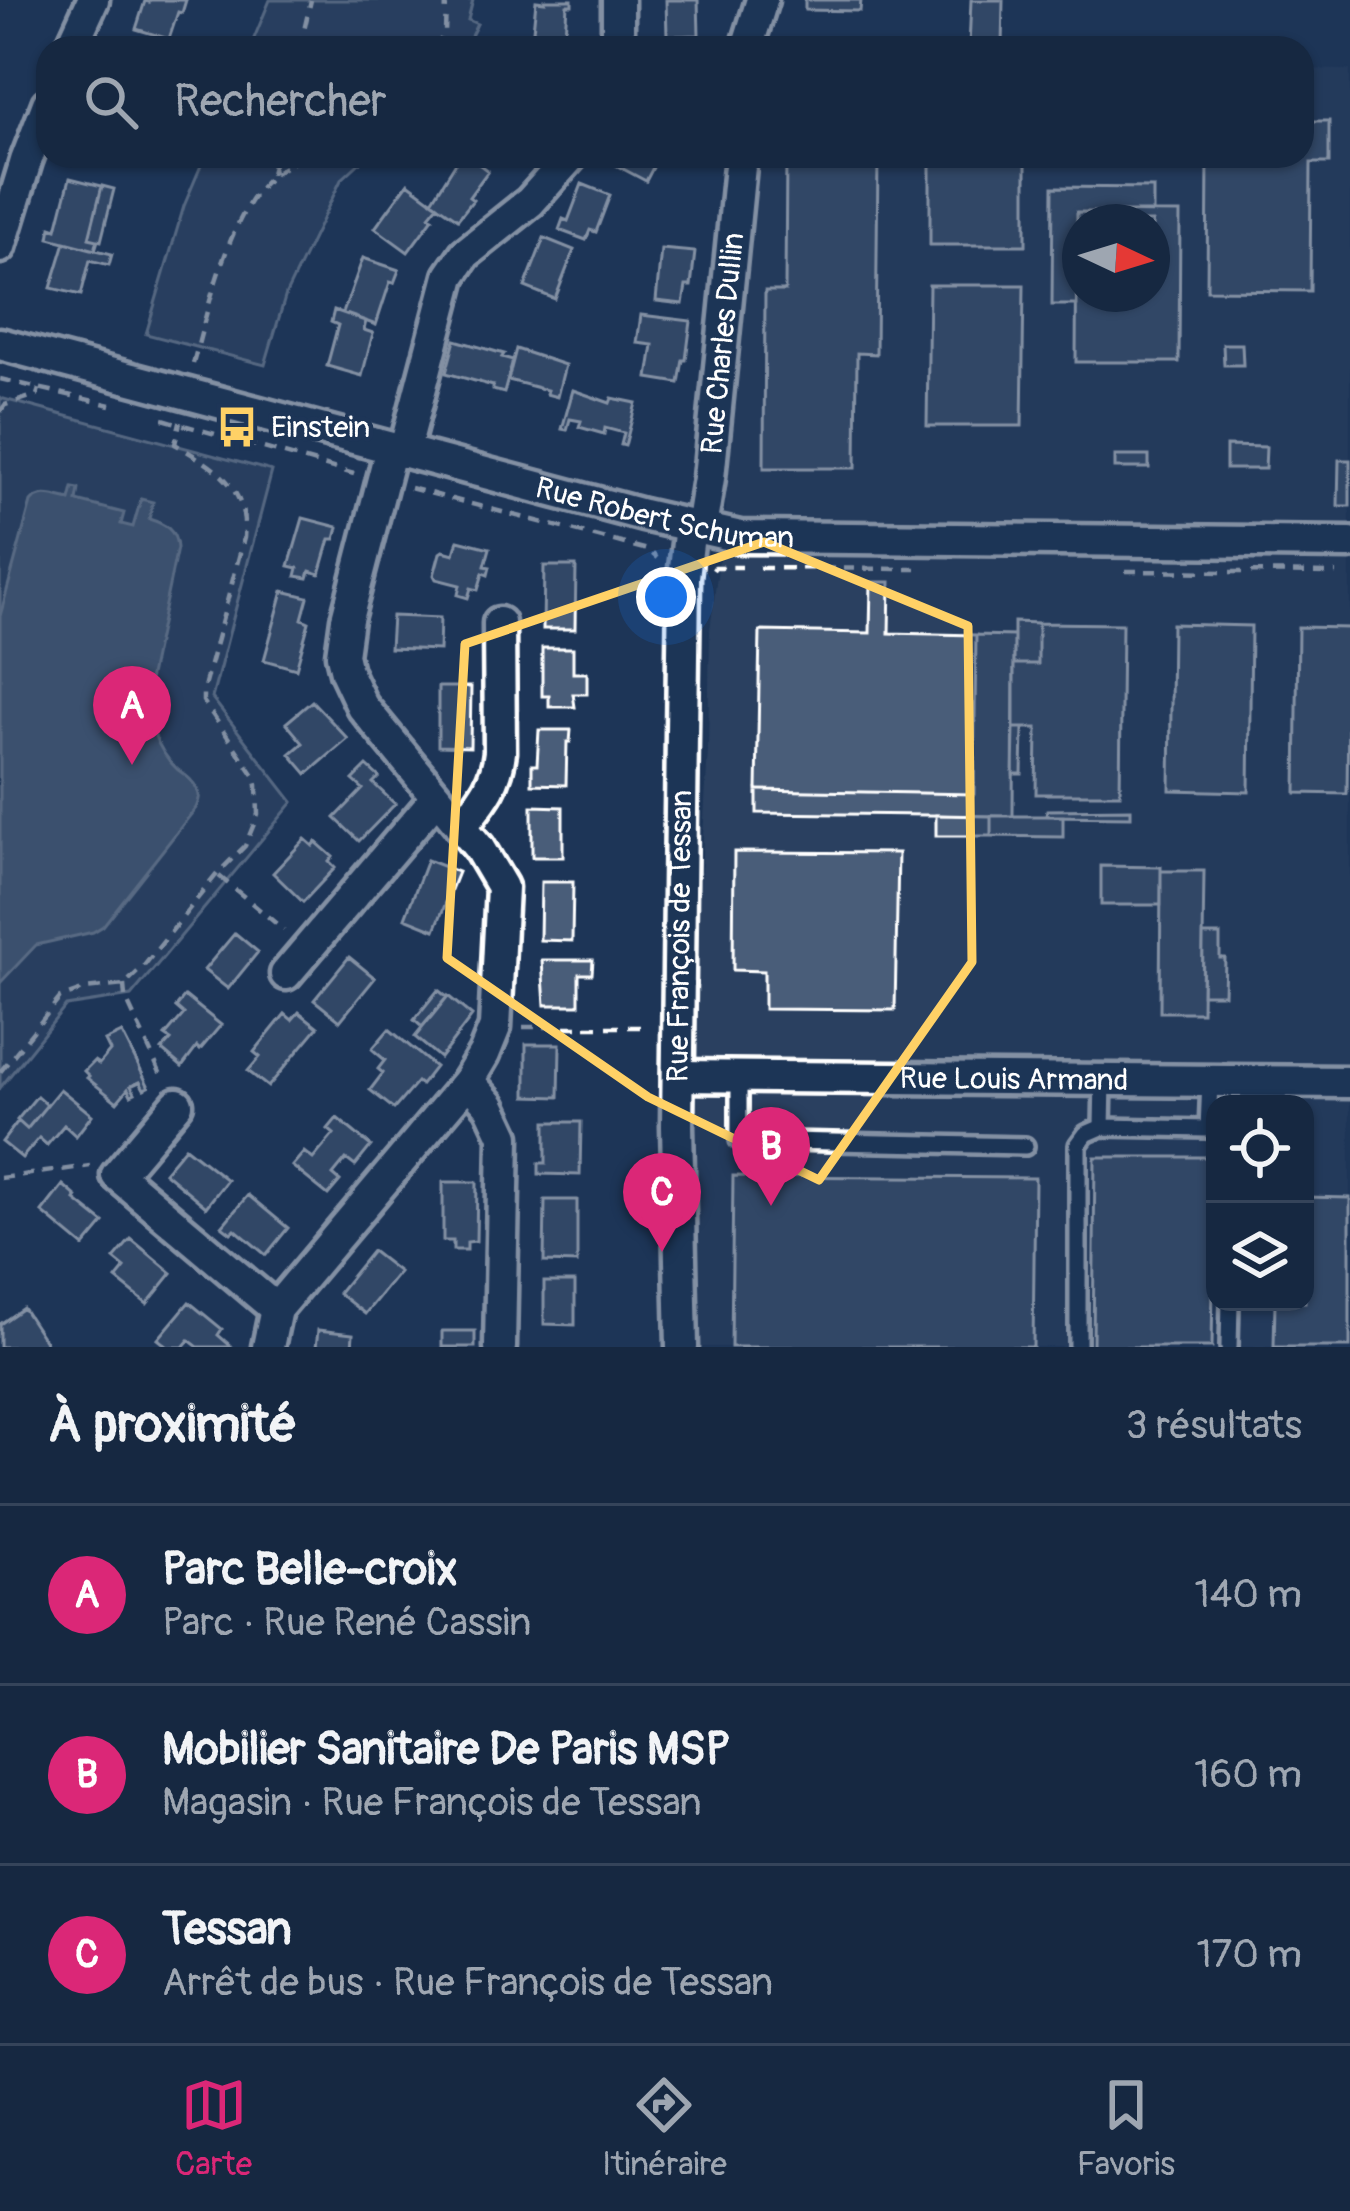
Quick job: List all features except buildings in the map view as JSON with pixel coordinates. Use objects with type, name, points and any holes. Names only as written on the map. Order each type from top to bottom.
[{"type":"street","points":[[76,36],[93,0]]},
{"type":"street","points":[[618,0],[618,36]]},
{"type":"street","points":[[750,36],[762,0]]},
{"type":"street","points":[[0,247],[36,135]]},
{"type":"street","points":[[268,1347],[276,1309],[468,1081],[495,1027],[502,887],[479,848],[362,706],[342,655],[347,619],[450,276],[465,254],[530,202],[561,168]]},
{"type":"street","name":"Rue Charles Dullin","points":[[695,527],[709,478],[740,168]]},
{"type":"street","name":"Rue Robert Schuman","points":[[0,344],[695,527],[759,538],[1350,543]]},
{"type":"street","name":"Rue François de Tessan","points":[[682,1347],[678,1076],[684,577],[695,527]]},
{"type":"street","points":[[461,827],[498,773],[499,623]]},
{"type":"street","points":[[286,974],[436,798]]},
{"type":"street","name":"Rue Louis Armand","points":[[678,1076],[1350,1082]]},
{"type":"street","points":[[468,1081],[490,1106],[504,1136],[500,1347]]},
{"type":"street","points":[[176,1104],[117,1175],[276,1309]]},
{"type":"lane","points":[[740,1076],[739,1140],[1025,1147]]},
{"type":"lane","points":[[1102,1127],[1103,1079]]},
{"type":"lane","points":[[1210,1081],[1211,1095]]},
{"type":"lane","points":[[1078,1347],[1078,1145],[1086,1133],[1102,1127],[1206,1130]]},
{"type":"lane","points":[[1229,1347],[1230,1311]]},
{"type":"path","points":[[303,36],[311,0]]},
{"type":"path","points":[[443,36],[446,0]]},
{"type":"path","points":[[271,176],[273,168]]},
{"type":"path","points":[[0,1072],[61,998],[85,989],[124,985],[143,967],[245,846],[258,814],[254,776],[203,701],[244,538],[245,516],[234,489],[212,466],[175,444],[227,249],[246,208],[271,176],[285,168]]},
{"type":"path","points":[[0,412],[4,405],[37,395],[46,356]]},
{"type":"path","points":[[217,874],[307,949]]},
{"type":"path","points":[[124,985],[125,997],[176,1104]]},
{"type":"path","points":[[495,1027],[679,1028]]},
{"type":"path","points":[[0,1178],[97,1164],[117,1175]]},
{"type":"highlighted area","points":[[764,542],[968,626],[972,962],[819,1180],[648,1097],[447,958],[465,644]]},
{"type":"shaded area","points":[[270,0],[473,0],[468,20],[477,24],[471,36],[255,36]]},
{"type":"shaded area","points":[[1314,69],[1350,70],[1350,1347],[682,1347],[679,1027],[694,998],[710,630],[726,507],[723,479],[747,292],[756,168],[1314,168]]},
{"type":"shaded area","points":[[200,168],[354,168],[341,180],[286,294],[265,365],[146,334]]},
{"type":"shaded area","points":[[0,398],[272,471],[212,698],[293,802],[131,996],[66,1006],[0,1088]]},
{"type":"shaded area","points":[[73,488],[79,489],[77,501],[124,513],[121,524],[133,527],[141,499],[153,502],[149,519],[172,532],[177,548],[147,690],[148,711],[163,752],[193,783],[199,799],[103,926],[36,945],[0,983],[0,616],[31,502],[44,495],[70,500]]},
{"type":"place","name":"Einstein","points":[[237,427]]},
{"type":"place","name":"Parc Belle-croix","points":[[132,765]]},
{"type":"place","name":"Mobilier Sanitaire De Paris MSP","points":[[771,1206]]},
{"type":"place","name":"Tessan","points":[[662,1252]]}]
